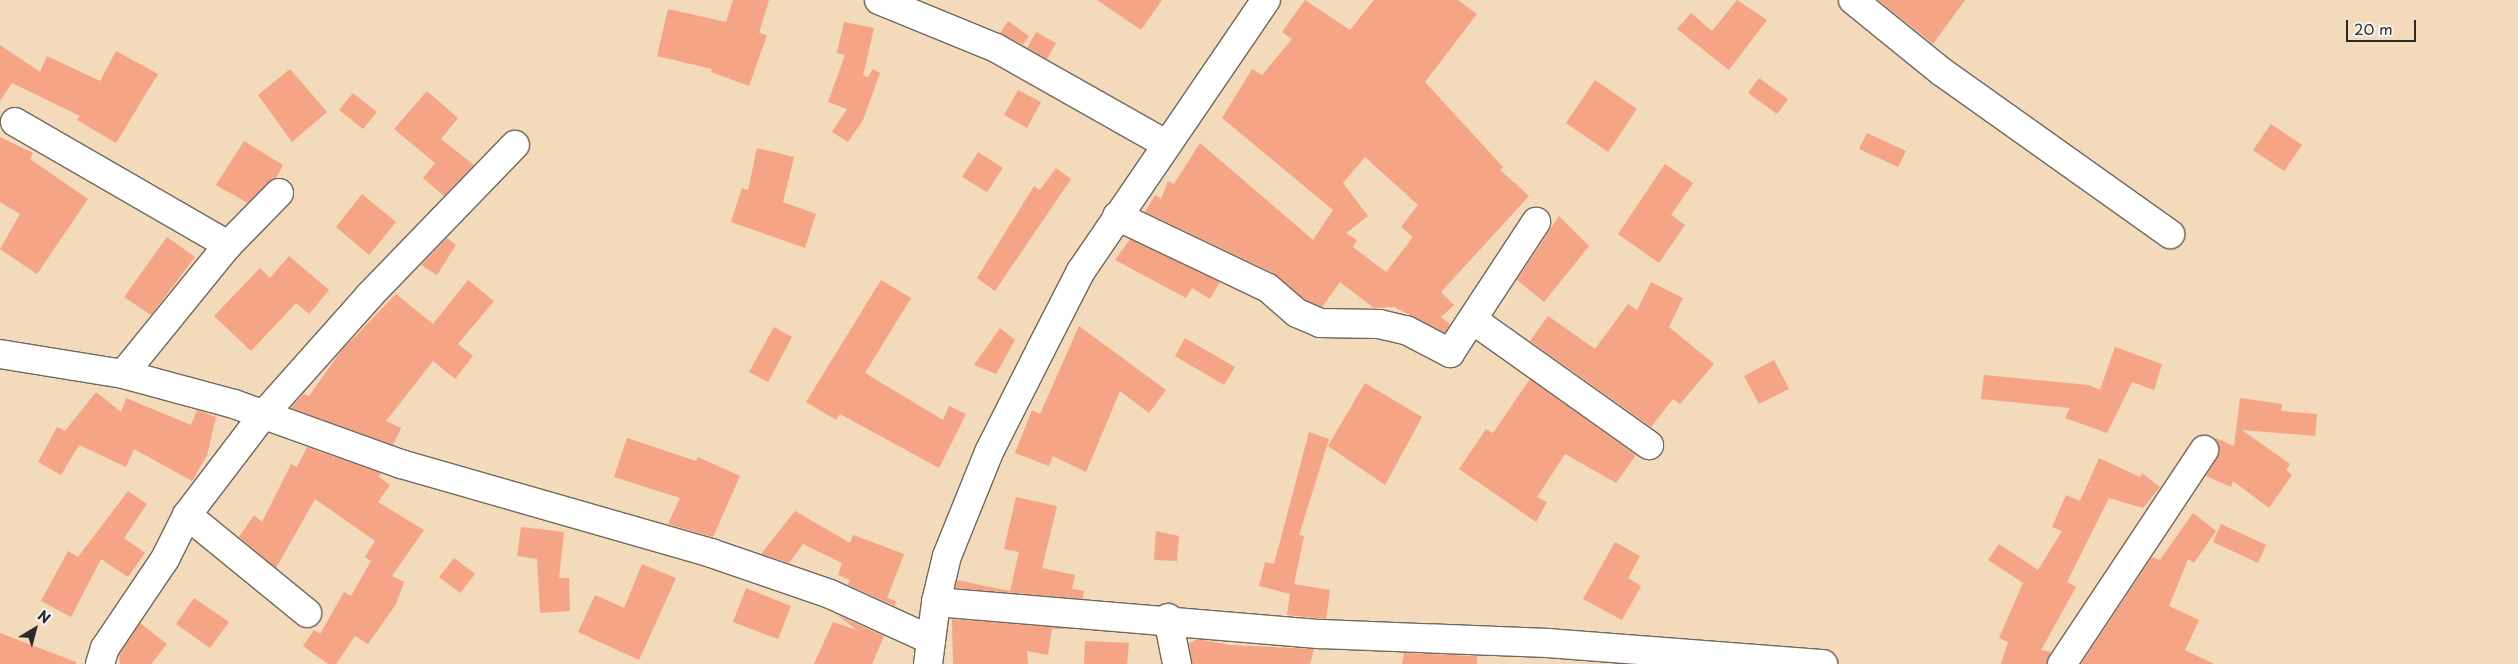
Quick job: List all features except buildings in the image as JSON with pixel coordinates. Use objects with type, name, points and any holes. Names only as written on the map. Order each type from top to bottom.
[{"type":"street","points":[[880,0],[996,48],[1166,144]]},
{"type":"street","points":[[0,354],[123,374],[264,414],[401,464],[711,553],[830,594],[929,652],[936,602],[950,548],[990,452],[1081,271],[1266,0]]},
{"type":"street","points":[[1853,0],[1942,72],[2170,234]]},
{"type":"street","points":[[15,122],[228,245]]},
{"type":"street","points":[[100,664],[105,648],[165,559],[187,515],[264,414],[369,296],[515,145]]},
{"type":"street","points":[[123,374],[228,245],[279,193]]},
{"type":"street","points":[[1118,216],[1268,288],[1297,313],[1320,323],[1379,324],[1412,333],[1450,353],[1536,222]]},
{"type":"street","points":[[1473,320],[1649,445]]},
{"type":"street","points":[[2062,664],[2204,450]]},
{"type":"street","points":[[187,515],[307,613]]},
{"type":"street","points":[[936,602],[1168,618],[1321,634],[1548,643],[1823,664]]},
{"type":"street","points":[[1168,618],[1177,664]]}]
